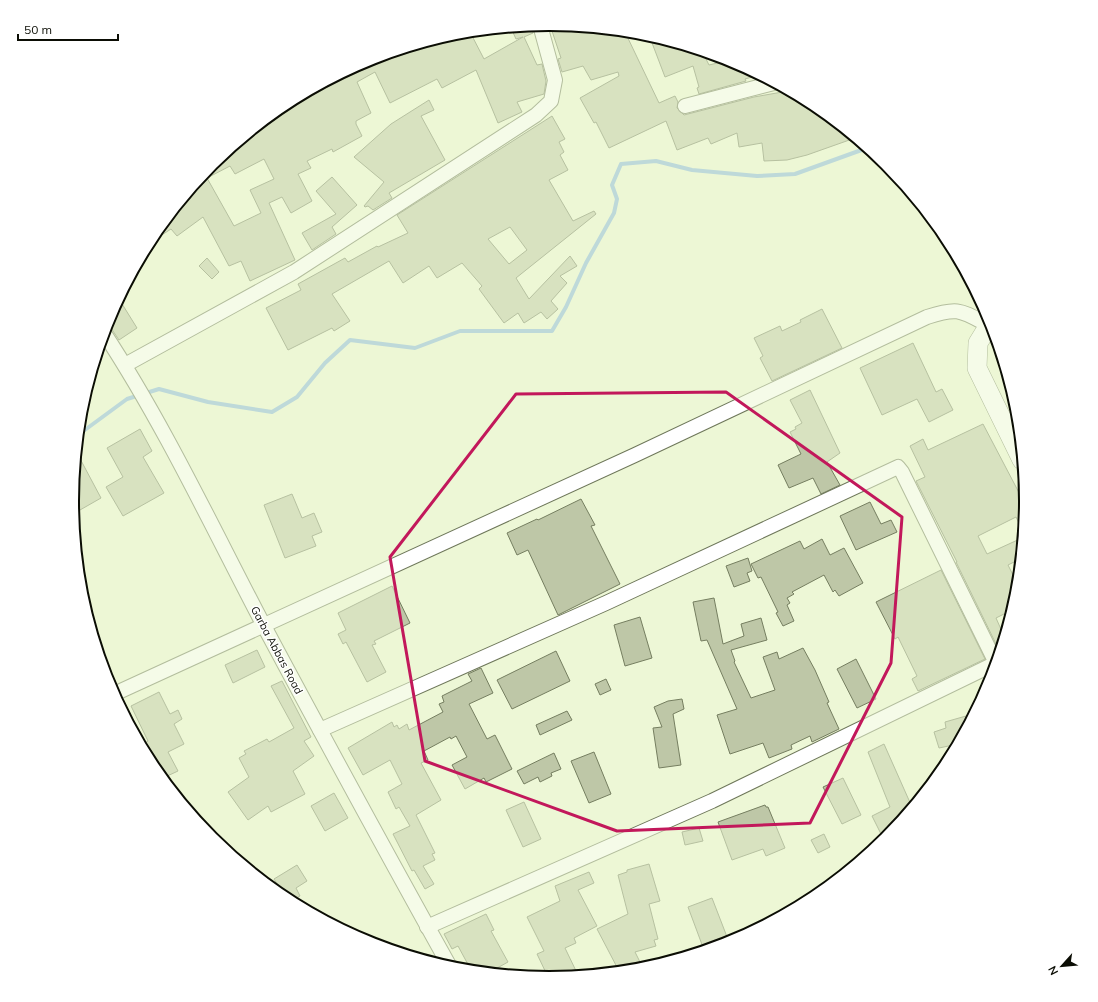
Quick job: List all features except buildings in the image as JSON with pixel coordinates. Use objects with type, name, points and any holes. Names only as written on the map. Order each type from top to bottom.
[{"type":"street","points":[[125,365],[294,272],[536,115],[551,101],[555,80],[544,31]]},
{"type":"street","points":[[685,106],[767,85]]},
{"type":"street","points":[[120,692],[642,452],[927,317],[948,310],[964,312],[983,321]]},
{"type":"street","points":[[986,329],[978,343],[977,368],[1016,447]]},
{"type":"street","name":"Garba Abbas Road","points":[[108,339],[154,413],[264,626],[391,863],[446,959]]},
{"type":"street","points":[[320,730],[606,603],[898,467],[902,472],[993,656]]},
{"type":"street","points":[[427,926],[712,801],[988,667]]},
{"type":"highlighted area","points":[[726,392],[902,517],[891,663],[810,823],[617,831],[425,761],[390,557],[516,394]]},
{"type":"waterway","points":[[85,430],[127,399],[159,389],[208,402],[272,412],[297,397],[325,363],[350,340],[415,348],[460,331],[552,331],[566,307],[586,263],[614,213],[617,199],[612,185],[621,164],[656,161],[692,170],[757,176],[795,174],[861,150]]}]
